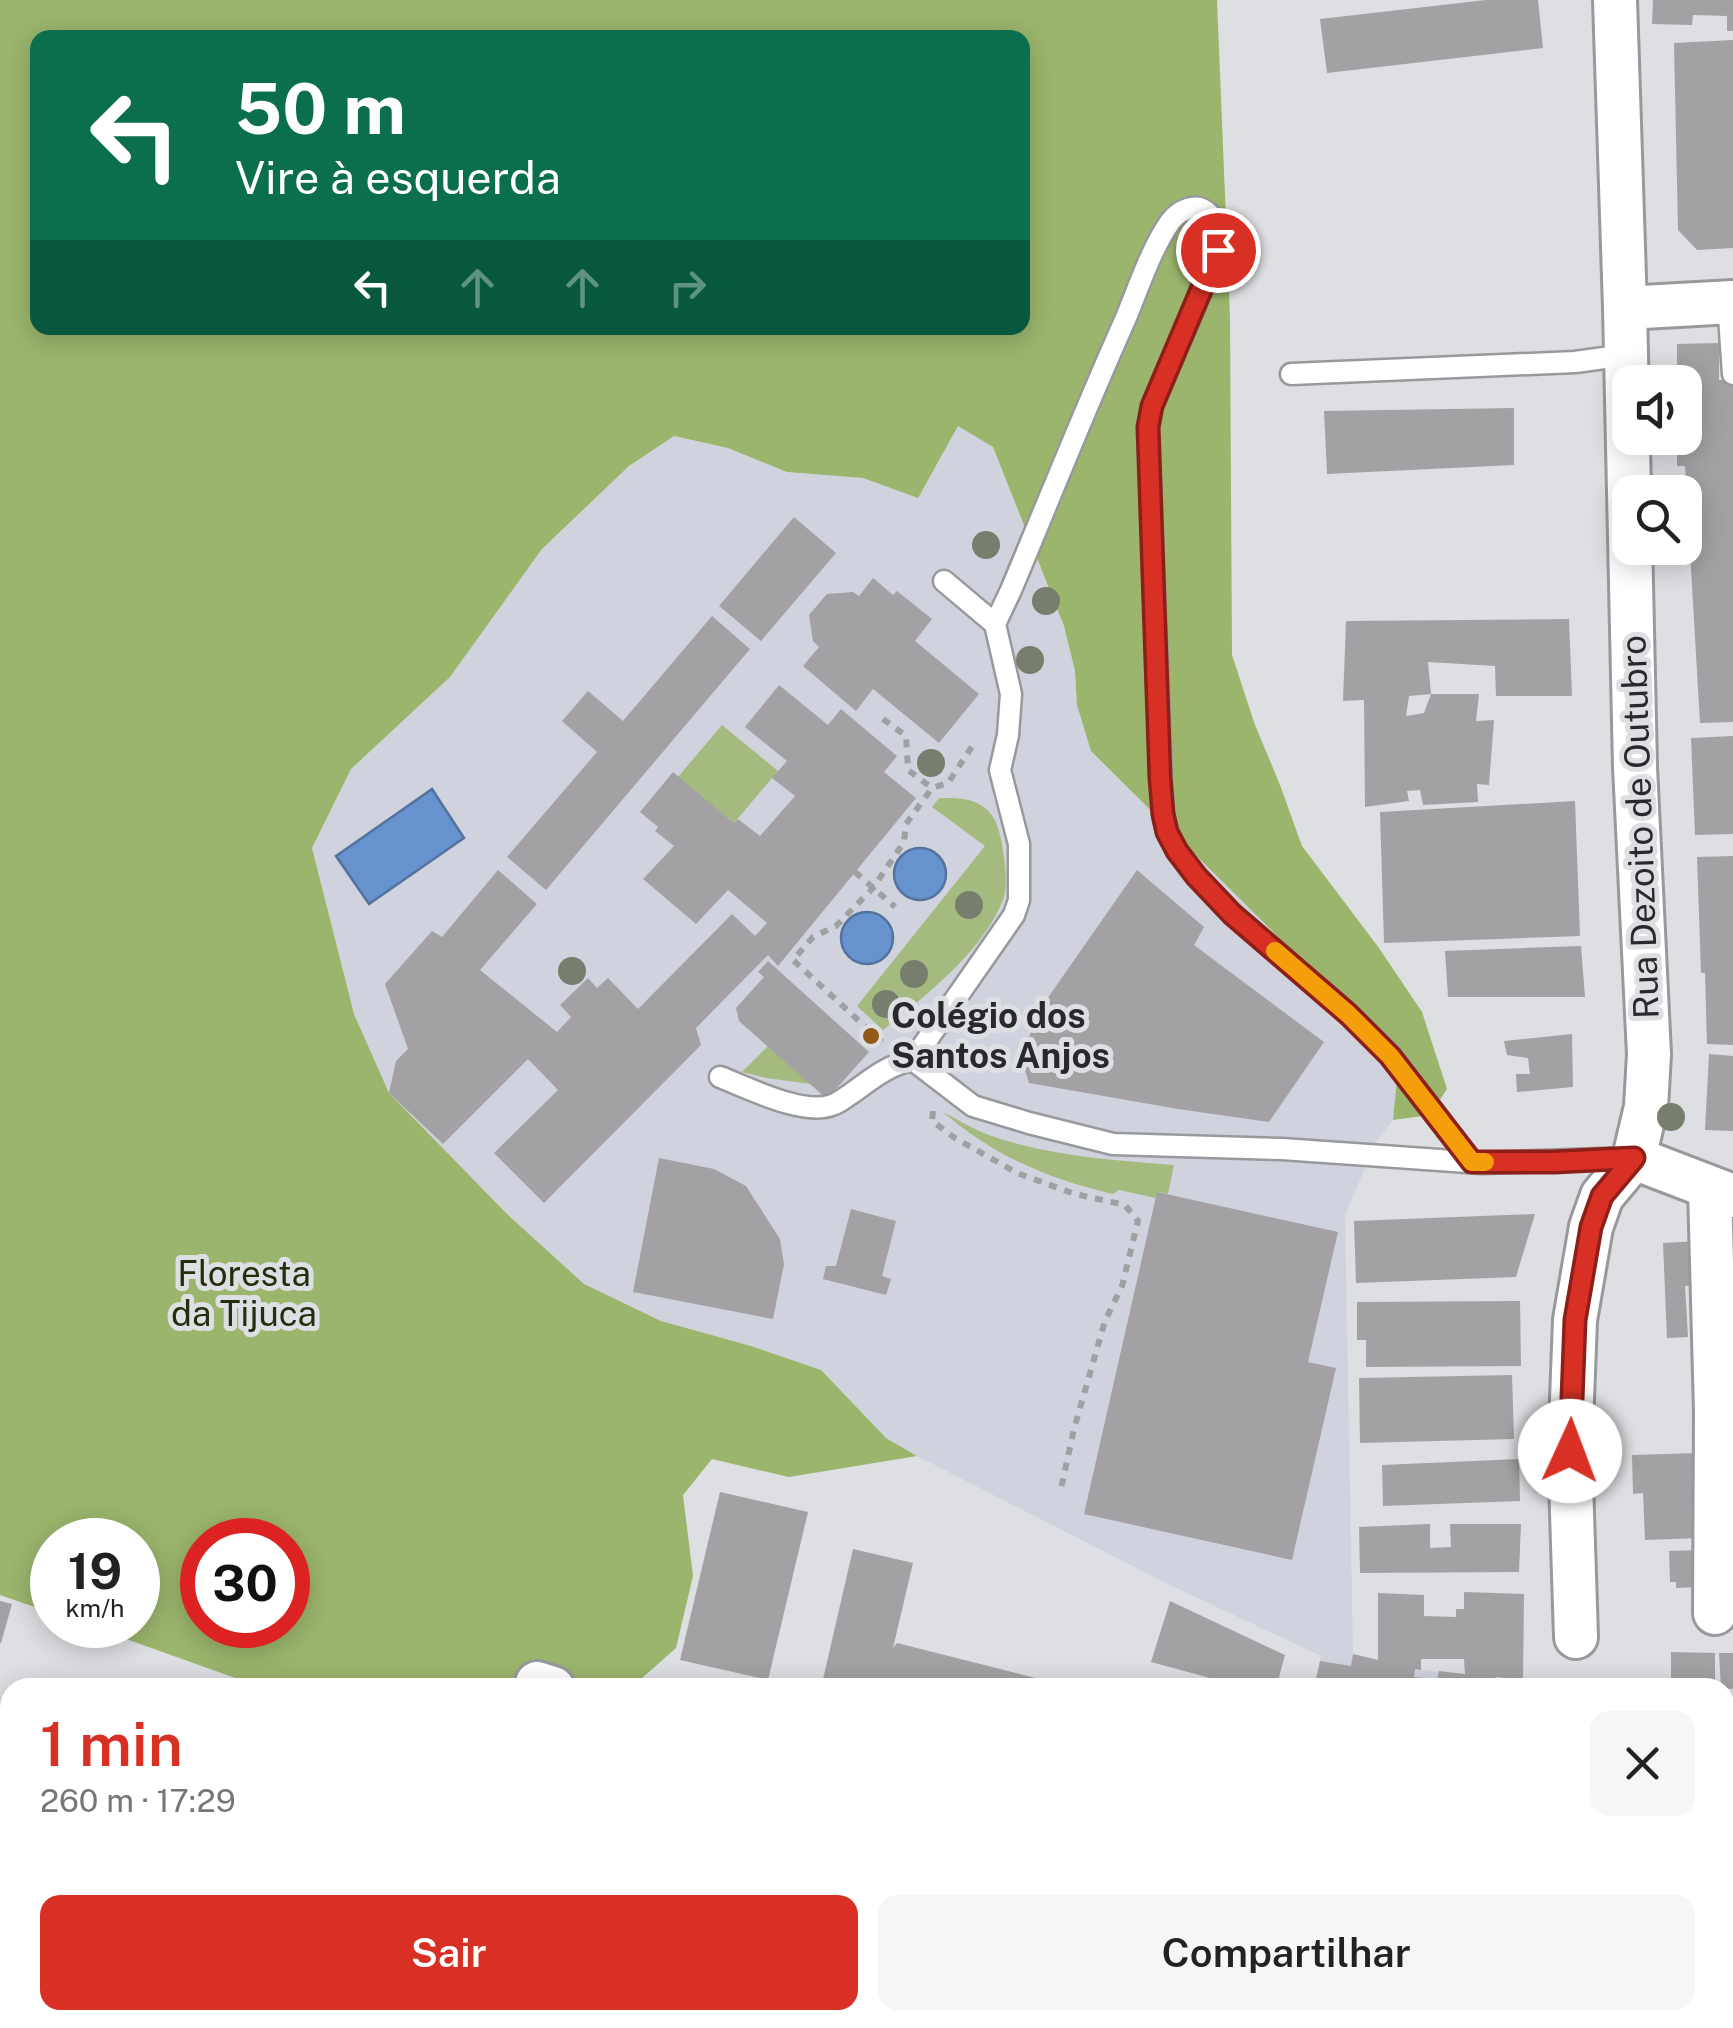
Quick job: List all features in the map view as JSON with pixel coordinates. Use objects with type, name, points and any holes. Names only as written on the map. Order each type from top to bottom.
[{"type":"street","name":"Rua Dezoito de Outubro","points":[[1576,1637],[1570,1451],[1575,1320],[1591,1227],[1602,1196],[1634,1158],[1646,1107],[1649,1054],[1635,767],[1615,0]]},
{"type":"street","points":[[1624,308],[1731,302]]},
{"type":"street","points":[[1634,1158],[1722,1192],[1715,1613]]},
{"type":"lane","points":[[995,624],[1158,244],[1172,219],[1190,208],[1200,208],[1211,216],[1218,231],[1218,250],[1152,406],[1148,427],[1160,778],[1167,832],[1196,876],[1232,914],[1348,1014],[1390,1056],[1472,1162]]},
{"type":"lane","points":[[1731,302],[1733,374]]},
{"type":"lane","points":[[1291,374],[1575,362],[1626,355]]},
{"type":"lane","points":[[720,1077],[813,1108],[832,1106],[881,1070],[905,1061],[1014,915],[1019,900],[1018,844],[1000,770],[1008,736],[1011,694],[995,624],[944,581]]},
{"type":"lane","points":[[905,1061],[973,1106],[1113,1144],[1282,1149],[1472,1162],[1634,1158]]},
{"type":"path","points":[[883,719],[906,736],[908,770],[932,788]]},
{"type":"path","points":[[905,1061],[792,960],[813,936],[836,926],[873,888],[904,842],[906,824],[932,788],[948,784],[978,738]]},
{"type":"path","points":[[855,872],[896,907]]},
{"type":"path","points":[[966,1100],[934,1108],[932,1121],[1016,1173],[1074,1194],[1125,1205],[1138,1221],[1122,1286],[1094,1357],[1060,1493]]},
{"type":"shaded area","name":"Colégio dos Santos Anjos","points":[[958,425],[993,447],[1064,626],[1075,671],[1077,705],[1399,1058],[1393,1120],[1377,1140],[1345,1215],[1353,1654],[1421,1670],[1496,1678],[1316,1678],[1321,1656],[1166,1583],[886,1438],[821,1370],[661,1321],[583,1284],[507,1214],[389,1093],[354,1014],[312,848],[351,769],[450,677],[542,549],[629,466],[674,436],[728,448],[787,472],[863,478],[918,497]]},
{"type":"green space","name":"Floresta da Tijuca","points":[[0,0],[1217,0],[1230,318],[1232,655],[1302,846],[1422,1012],[1447,1089],[1430,1115],[1393,1120],[1399,1057],[1091,751],[1077,705],[1075,671],[1064,626],[993,447],[958,426],[918,498],[863,478],[787,472],[728,448],[674,436],[629,466],[542,549],[450,677],[351,769],[312,848],[354,1014],[389,1093],[507,1214],[584,1284],[661,1321],[821,1370],[886,1438],[917,1456],[789,1477],[712,1459],[683,1495],[693,1576],[676,1648],[642,1678],[235,1678],[151,1648],[160,1648],[160,1518],[30,1518],[30,1605],[0,1595]]},
{"type":"green space","points":[[722,725],[778,771],[734,823],[678,777]]},
{"type":"green space","points":[[939,798],[980,804],[993,817],[1003,853],[1005,893],[993,920],[967,955],[883,1030],[857,1006],[985,846],[932,807]]},
{"type":"green space","points":[[768,1046],[811,1084],[742,1072]]},
{"type":"green space","points":[[943,1112],[986,1134],[1032,1147],[1079,1156],[1174,1165],[1168,1194],[1158,1192],[1156,1198],[1119,1190],[1113,1194],[1044,1173],[982,1141]]},
{"type":"water","points":[[432,789],[464,838],[369,904],[336,856]]},
{"type":"water","points":[[920,848],[938,856],[946,874],[938,892],[920,900],[902,892],[894,874],[902,856]]},
{"type":"water","points":[[867,912],[885,920],[893,938],[885,956],[867,964],[849,956],[841,938],[849,920]]},
{"type":"building","points":[[1486,0],[1538,0],[1543,48],[1327,73],[1320,19]]},
{"type":"building","points":[[1653,0],[1733,0],[1733,31],[1727,31],[1727,16],[1693,15],[1692,25],[1652,24]]},
{"type":"building","points":[[1733,40],[1733,248],[1697,250],[1678,230],[1674,43]]},
{"type":"building","points":[[1719,343],[1719,380],[1733,380],[1733,722],[1700,723],[1691,565],[1702,565],[1702,475],[1686,475],[1685,466],[1677,466],[1677,455],[1702,455],[1702,365],[1677,365],[1677,344]]},
{"type":"building","points":[[1514,408],[1514,465],[1327,474],[1324,411]]},
{"type":"building","points":[[794,517],[836,553],[761,641],[719,606]]},
{"type":"building","points":[[873,578],[893,595],[897,591],[932,619],[915,641],[979,694],[939,743],[873,689],[856,711],[803,666],[819,647],[813,641],[809,615],[827,594],[853,592],[859,596]]},
{"type":"building","points":[[712,616],[750,649],[546,890],[507,857],[597,752],[562,721],[588,691],[623,721]]},
{"type":"building","points":[[1569,619],[1572,696],[1496,696],[1495,666],[1428,662],[1431,694],[1479,694],[1476,721],[1494,720],[1489,785],[1477,784],[1478,802],[1423,805],[1420,790],[1407,791],[1409,801],[1365,807],[1364,700],[1343,701],[1346,621]],"holes":[[[1431,694],[1424,713],[1406,716],[1409,696]]]},
{"type":"building","points":[[779,685],[828,725],[841,709],[897,756],[884,772],[916,798],[778,966],[768,955],[696,1028],[701,1045],[544,1203],[494,1153],[558,1090],[528,1059],[443,1144],[389,1093],[396,1061],[408,1049],[385,984],[432,931],[442,937],[498,870],[537,904],[480,970],[557,1032],[571,1017],[560,1005],[588,978],[597,988],[608,978],[638,1009],[732,914],[755,936],[767,923],[728,890],[696,924],[643,879],[674,846],[640,812],[673,772],[734,823],[738,819],[760,836],[795,796],[772,778],[787,761],[745,727]]},
{"type":"building","points":[[1733,736],[1733,834],[1695,835],[1691,738]]},
{"type":"building","points":[[1575,801],[1580,936],[1384,943],[1380,812]]},
{"type":"building","points":[[1733,856],[1733,1045],[1707,1044],[1697,857]]},
{"type":"building","points":[[1137,870],[1204,927],[1194,945],[1324,1042],[1269,1122],[1029,1083],[1021,1057],[1040,1009]]},
{"type":"building","points":[[1581,946],[1585,997],[1448,997],[1445,951]]},
{"type":"building","points":[[768,961],[869,1052],[827,1099],[739,1021],[736,1008],[764,977],[758,972]]},
{"type":"building","points":[[1572,1034],[1573,1087],[1517,1092],[1516,1074],[1530,1074],[1528,1058],[1507,1055],[1504,1041]]},
{"type":"building","points":[[1709,1054],[1733,1056],[1733,1131],[1705,1130]]},
{"type":"building","points":[[659,1158],[714,1169],[746,1186],[780,1239],[784,1264],[773,1319],[633,1292]]},
{"type":"building","points":[[1157,1192],[1338,1232],[1308,1362],[1336,1368],[1292,1560],[1084,1514]]},
{"type":"building","points":[[851,1209],[896,1221],[882,1276],[891,1279],[886,1295],[823,1279],[826,1266],[836,1266]]},
{"type":"building","points":[[1535,1214],[1516,1277],[1356,1283],[1354,1221]]},
{"type":"building","points":[[1698,1241],[1700,1285],[1685,1286],[1688,1337],[1667,1338],[1663,1243]]},
{"type":"building","points":[[1520,1301],[1521,1366],[1366,1367],[1366,1340],[1357,1340],[1357,1302]]},
{"type":"building","points":[[1512,1375],[1514,1439],[1360,1443],[1359,1378]]},
{"type":"building","points":[[1697,1453],[1700,1538],[1645,1540],[1643,1493],[1633,1494],[1632,1455]]},
{"type":"building","points":[[1519,1459],[1520,1501],[1383,1506],[1382,1465]]},
{"type":"building","points":[[720,1492],[808,1512],[768,1678],[680,1660]]},
{"type":"building","points":[[1430,1524],[1430,1548],[1451,1547],[1450,1524],[1521,1524],[1519,1572],[1360,1573],[1359,1527]]},
{"type":"building","points":[[853,1549],[913,1563],[893,1648],[897,1643],[1035,1678],[823,1678]]},
{"type":"building","points":[[1700,1550],[1701,1587],[1676,1588],[1676,1582],[1670,1582],[1669,1551]]},
{"type":"building","points":[[1464,1592],[1524,1594],[1523,1678],[1437,1678],[1439,1671],[1465,1674],[1464,1659],[1421,1659],[1421,1670],[1415,1669],[1414,1677],[1422,1678],[1316,1678],[1320,1661],[1351,1666],[1353,1654],[1378,1660],[1378,1593],[1424,1595],[1424,1616],[1456,1617],[1456,1609],[1464,1609]]},
{"type":"building","points":[[0,1601],[12,1604],[1,1643],[0,1643]]},
{"type":"building","points":[[1170,1601],[1285,1655],[1279,1678],[1210,1678],[1151,1662]]},
{"type":"building","points":[[1671,1652],[1715,1653],[1715,1678],[1671,1678]]},
{"type":"building","points":[[1719,1653],[1733,1653],[1733,1678],[1720,1678]]},
{"type":"slow traffic","points":[[1275,951],[1390,1056],[1472,1162],[1485,1162]]},
{"type":"place","name":"Colégio dos Santos Anjos","points":[[871,1036]]},
{"type":"route","points":[[1218,250],[1152,406],[1148,427],[1160,778],[1167,832],[1196,876],[1232,914],[1348,1014],[1390,1056],[1472,1162],[1634,1158],[1602,1196],[1591,1227],[1575,1320],[1570,1451]]}]
